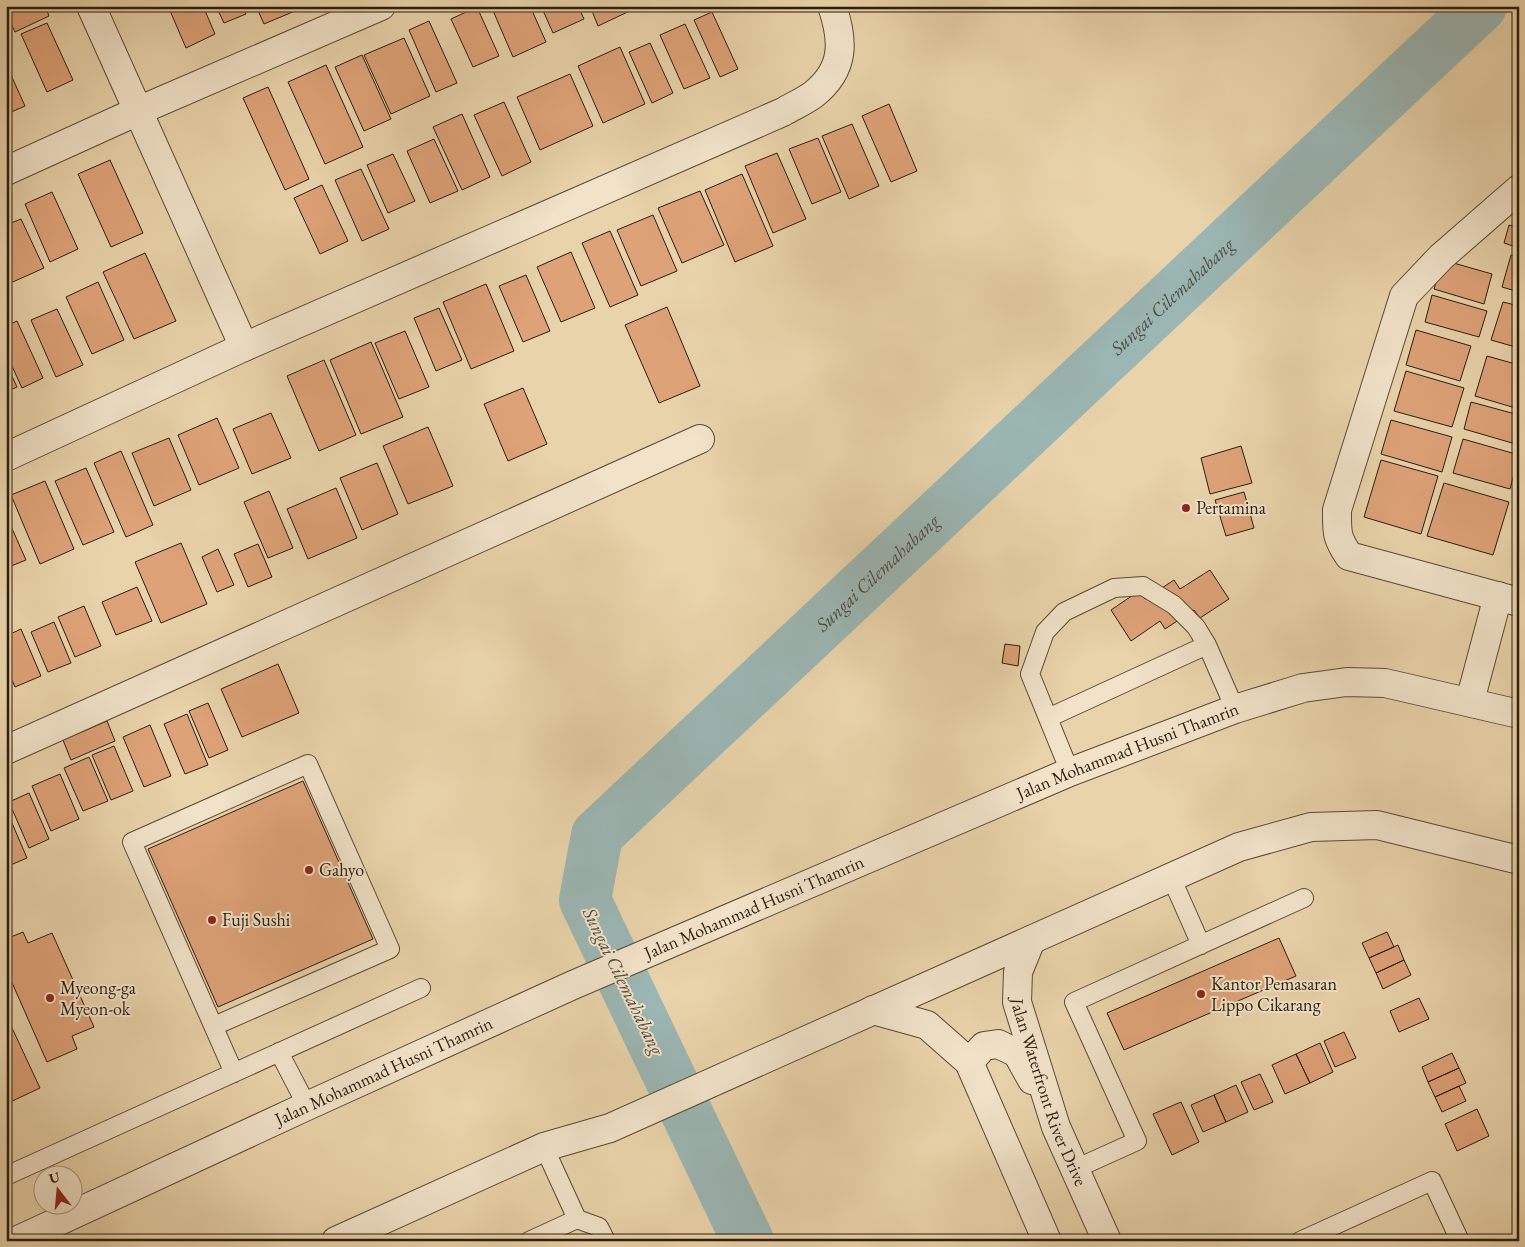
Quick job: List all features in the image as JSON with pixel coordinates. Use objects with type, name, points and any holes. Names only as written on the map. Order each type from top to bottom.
[{"type":"street","points":[[90,6],[244,347]]},
{"type":"street","points":[[6,171],[138,111],[381,6]]},
{"type":"street","points":[[6,456],[244,347],[791,107],[814,94],[832,75],[838,61],[841,47],[832,6]]},
{"type":"street","points":[[1470,701],[1508,599],[1349,556],[1340,542],[1337,528],[1337,510],[1404,296],[1441,257],[1519,189]]},
{"type":"street","points":[[6,750],[700,439]]},
{"type":"street","name":"Jalan Mohammad Husni Thamrin","points":[[16,1241],[307,1106],[573,986],[1070,772],[1235,709],[1303,688],[1347,682],[1385,683],[1470,701],[1519,714]]},
{"type":"street","points":[[336,1241],[544,1147],[610,1128],[1239,847],[1311,827],[1377,825],[1519,860]]},
{"type":"street","name":"Jalan Waterfront River Drive","points":[[1031,940],[1018,972],[1017,1002],[1056,1127],[1107,1241]]},
{"type":"street","points":[[873,1010],[927,1024],[969,1062],[1047,1241]]},
{"type":"street","points":[[969,1062],[984,1046],[998,1044],[1017,1053],[1056,1127]]},
{"type":"lane","points":[[1070,772],[1030,674],[1045,632],[1064,612],[1114,588],[1144,586],[1174,605],[1196,627],[1207,645],[1235,709]]},
{"type":"lane","points":[[1048,718],[1207,645]]},
{"type":"lane","points":[[214,1026],[390,949],[308,764],[132,842],[234,1073]]},
{"type":"lane","points":[[1171,877],[1201,945]]},
{"type":"lane","points":[[1075,1169],[1137,1141],[1074,1002],[1304,898]]},
{"type":"lane","points":[[6,1176],[421,988]]},
{"type":"lane","points":[[279,1052],[307,1106]]},
{"type":"lane","points":[[544,1147],[577,1219]]},
{"type":"lane","points":[[1300,1241],[1432,1181],[1460,1241]]},
{"type":"lane","points":[[529,1241],[577,1219],[599,1227],[606,1241]]},
{"type":"building","points":[[6,6],[45,6],[49,16],[15,32],[6,13]]},
{"type":"building","points":[[168,6],[203,6],[215,34],[186,48]]},
{"type":"building","points":[[216,6],[243,6],[246,14],[224,23]]},
{"type":"building","points":[[256,6],[293,6],[295,11],[264,24]]},
{"type":"building","points":[[491,6],[530,6],[546,42],[513,57]]},
{"type":"building","points":[[541,6],[578,6],[584,19],[553,33]]},
{"type":"building","points":[[590,6],[633,6],[634,9],[598,26]]},
{"type":"building","points":[[477,7],[499,56],[473,67],[451,19]]},
{"type":"building","points":[[712,12],[738,69],[720,77],[694,20]]},
{"type":"building","points":[[429,21],[457,83],[436,92],[409,30]]},
{"type":"building","points":[[47,23],[73,80],[47,92],[21,34]]},
{"type":"building","points":[[685,24],[710,78],[684,89],[660,35]]},
{"type":"building","points":[[404,38],[430,96],[391,114],[364,55]]},
{"type":"building","points":[[650,43],[673,93],[652,103],[629,52]]},
{"type":"building","points":[[620,47],[645,104],[603,123],[578,66]]},
{"type":"building","points":[[362,55],[391,119],[364,131],[335,67]]},
{"type":"building","points":[[6,64],[25,106],[9,113],[6,107]]},
{"type":"building","points":[[326,65],[363,147],[325,164],[288,82]]},
{"type":"building","points":[[570,74],[593,126],[540,150],[517,97]]},
{"type":"building","points":[[268,87],[309,179],[285,190],[243,98]]},
{"type":"building","points":[[504,102],[531,162],[502,176],[474,115]]},
{"type":"building","points":[[889,104],[917,171],[891,182],[862,116]]},
{"type":"building","points":[[462,114],[490,177],[462,190],[433,127]]},
{"type":"building","points":[[852,124],[879,186],[849,199],[822,136]]},
{"type":"building","points":[[818,138],[841,192],[812,204],[789,149]]},
{"type":"building","points":[[434,139],[458,191],[430,203],[407,151]]},
{"type":"building","points":[[777,153],[806,219],[773,233],[745,166]]},
{"type":"building","points":[[393,154],[415,201],[388,213],[367,165]]},
{"type":"building","points":[[110,160],[143,233],[111,247],[78,174]]},
{"type":"building","points":[[361,169],[389,229],[362,241],[335,180]]},
{"type":"building","points":[[742,174],[773,246],[735,262],[705,190]]},
{"type":"building","points":[[322,185],[348,241],[320,254],[294,198]]},
{"type":"building","points":[[700,191],[724,245],[682,263],[658,208]]},
{"type":"building","points":[[52,192],[78,249],[50,262],[25,204]]},
{"type":"building","points":[[653,215],[677,271],[641,286],[617,230]]},
{"type":"building","points":[[21,219],[44,268],[6,285],[6,225]]},
{"type":"building","points":[[1509,225],[1519,228],[1519,248],[1504,243]]},
{"type":"building","points":[[610,231],[638,295],[610,307],[582,243]]},
{"type":"building","points":[[571,252],[595,308],[561,322],[537,267]]},
{"type":"building","points":[[145,253],[176,321],[134,339],[103,272]]},
{"type":"building","points":[[1511,255],[1519,257],[1519,292],[1502,287]]},
{"type":"building","points":[[1443,260],[1492,274],[1484,304],[1434,289]]},
{"type":"building","points":[[526,275],[550,331],[523,342],[499,286]]},
{"type":"building","points":[[98,282],[124,340],[92,354],[66,297]]},
{"type":"building","points":[[486,284],[514,351],[471,369],[443,302]]},
{"type":"building","points":[[1432,295],[1487,311],[1479,337],[1425,322]]},
{"type":"building","points":[[1503,302],[1519,306],[1519,348],[1491,340]]},
{"type":"building","points":[[667,307],[700,386],[659,403],[625,325]]},
{"type":"building","points":[[439,308],[462,360],[436,371],[414,318]]},
{"type":"building","points":[[57,309],[83,365],[56,377],[31,320]]},
{"type":"building","points":[[17,321],[43,378],[22,388],[6,353],[6,326]]},
{"type":"building","points":[[1416,330],[1471,346],[1460,381],[1406,365]]},
{"type":"building","points":[[405,331],[429,387],[399,399],[375,343]]},
{"type":"building","points":[[371,342],[403,417],[361,434],[330,360]]},
{"type":"building","points":[[1487,356],[1519,365],[1519,409],[1475,396]]},
{"type":"building","points":[[324,360],[356,435],[319,451],[287,376]]},
{"type":"building","points":[[6,363],[17,387],[6,392]]},
{"type":"building","points":[[1406,371],[1464,388],[1452,427],[1394,411]]},
{"type":"building","points":[[523,388],[547,444],[508,461],[484,404]]},
{"type":"building","points":[[1471,402],[1519,415],[1519,445],[1464,429]]},
{"type":"building","points":[[271,413],[291,458],[252,474],[233,429]]},
{"type":"building","points":[[217,418],[239,468],[199,485],[178,435]]},
{"type":"building","points":[[1391,420],[1452,437],[1442,472],[1381,454]]},
{"type":"building","points":[[428,427],[453,486],[408,504],[383,446]]},
{"type":"building","points":[[169,438],[191,490],[154,506],[132,453]]},
{"type":"building","points":[[1463,439],[1519,455],[1510,489],[1453,473]]},
{"type":"building","points":[[1241,446],[1252,483],[1210,494],[1201,458]]},
{"type":"building","points":[[121,451],[153,525],[126,537],[94,463]]},
{"type":"building","points":[[1381,460],[1438,476],[1421,534],[1364,517]]},
{"type":"building","points":[[377,463],[398,514],[362,530],[340,478]]},
{"type":"building","points":[[86,468],[114,532],[83,545],[55,481]]},
{"type":"building","points":[[45,481],[74,549],[40,564],[11,495]]},
{"type":"building","points":[[1444,483],[1509,502],[1493,555],[1427,536]]},
{"type":"building","points":[[336,488],[357,538],[308,559],[287,509]]},
{"type":"building","points":[[269,491],[293,548],[268,558],[244,502]]},
{"type":"building","points":[[1244,492],[1254,528],[1226,536],[1215,500]]},
{"type":"building","points":[[6,515],[26,560],[6,568]]},
{"type":"building","points":[[181,543],[207,604],[161,623],[135,562]]},
{"type":"building","points":[[258,544],[272,577],[248,587],[234,554]]},
{"type":"building","points":[[218,549],[234,585],[217,592],[202,557]]},
{"type":"building","points":[[1210,570],[1229,599],[1200,618],[1194,610],[1165,629],[1160,621],[1131,641],[1111,610],[1139,591],[1145,599],[1174,580],[1180,589]]},
{"type":"building","points":[[137,587],[152,621],[116,635],[102,602]]},
{"type":"building","points":[[84,606],[101,646],[75,657],[58,617]]},
{"type":"building","points":[[54,622],[71,663],[48,672],[31,632]]},
{"type":"building","points":[[21,629],[41,676],[15,687],[6,666],[6,636]]},
{"type":"building","points":[[1005,644],[1020,646],[1018,666],[1002,663]]},
{"type":"building","points":[[278,664],[299,713],[242,737],[221,689]]},
{"type":"building","points":[[208,703],[228,750],[209,758],[189,711]]},
{"type":"building","points":[[187,714],[208,765],[185,774],[164,724]]},
{"type":"building","points":[[107,721],[115,741],[71,760],[63,740]]},
{"type":"building","points":[[150,725],[171,776],[144,787],[123,737]]},
{"type":"building","points":[[114,746],[133,791],[111,800],[92,755]]},
{"type":"building","points":[[89,757],[108,801],[83,811],[64,768]]},
{"type":"building","points":[[60,774],[79,819],[51,831],[32,786]]},
{"type":"building","points":[[303,781],[373,939],[218,1007],[148,849]]},
{"type":"building","points":[[29,793],[49,839],[29,848],[9,802]]},
{"type":"building","points":[[6,809],[27,858],[6,867]]},
{"type":"building","name":"Myeong-ga Myeon-ok","points":[[23,932],[28,943],[52,933],[94,1027],[72,1036],[77,1049],[47,1062],[6,969],[6,939]]},
{"type":"building","points":[[1387,932],[1394,947],[1369,958],[1362,943]]},
{"type":"building","name":"Kantor Pemasaran Lippo Cikarang","points":[[1279,938],[1296,976],[1124,1050],[1107,1013]]},
{"type":"building","points":[[1398,945],[1404,960],[1376,973],[1369,958]]},
{"type":"building","points":[[1404,960],[1411,975],[1383,989],[1376,973]]},
{"type":"building","points":[[1419,998],[1429,1019],[1399,1032],[1390,1011]]},
{"type":"building","points":[[6,1015],[40,1088],[6,1104]]},
{"type":"building","points":[[1344,1032],[1356,1058],[1335,1067],[1324,1041]]},
{"type":"building","points":[[1320,1043],[1333,1072],[1310,1083],[1296,1054]]},
{"type":"building","points":[[1452,1053],[1459,1068],[1428,1082],[1422,1067]]},
{"type":"building","points":[[1296,1054],[1310,1083],[1285,1094],[1272,1065]]},
{"type":"building","points":[[1459,1068],[1466,1083],[1435,1097],[1428,1082]]},
{"type":"building","points":[[1260,1074],[1273,1102],[1254,1110],[1241,1082]]},
{"type":"building","points":[[1236,1085],[1248,1112],[1226,1122],[1214,1095]]},
{"type":"building","points":[[1459,1086],[1466,1101],[1442,1112],[1435,1097]]},
{"type":"building","points":[[1214,1095],[1226,1122],[1203,1132],[1191,1105]]},
{"type":"building","points":[[1181,1102],[1199,1142],[1172,1155],[1153,1114]]},
{"type":"building","points":[[1477,1109],[1489,1136],[1457,1151],[1445,1124]]},
{"type":"waterway","name":"Sungai Cilemahabang","points":[[748,1241],[585,900],[597,835],[1481,6]]},
{"type":"place","name":"Pertamina","points":[[1186,508]]},
{"type":"place","name":"Gahyo","points":[[309,870]]},
{"type":"place","name":"Fuji Sushi","points":[[212,920]]},
{"type":"place","name":"Kantor Pemasaran Lippo Cikarang","points":[[1201,994]]},
{"type":"place","name":"Myeong-ga Myeon-ok","points":[[50,998]]}]
